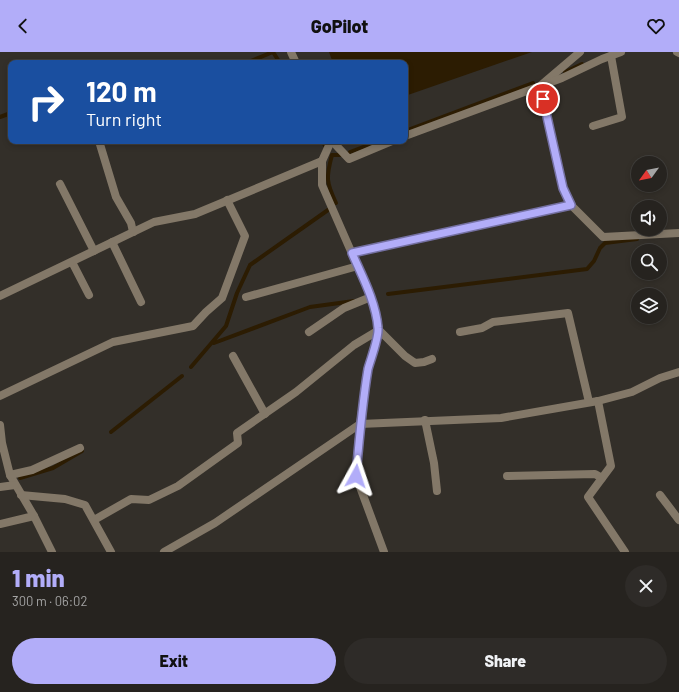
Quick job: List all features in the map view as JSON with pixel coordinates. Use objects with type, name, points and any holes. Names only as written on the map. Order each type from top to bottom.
[{"type":"street","points":[[540,86],[580,52]]},
{"type":"street","points":[[408,135],[562,78],[621,52]]},
{"type":"street","points":[[593,126],[622,117],[610,56]]},
{"type":"street","points":[[540,86],[563,188],[571,205],[603,237],[679,233]]},
{"type":"street","points":[[100,144],[116,197],[131,224],[133,232]]},
{"type":"street","points":[[384,552],[356,476],[360,424],[368,369],[379,330],[371,297],[322,185],[322,161],[329,145],[349,159],[385,144]]},
{"type":"street","points":[[0,296],[154,222],[195,214],[322,161]]},
{"type":"street","points":[[60,184],[94,251]]},
{"type":"street","points":[[0,396],[112,342],[193,326],[222,298],[245,236],[227,200]]},
{"type":"street","points":[[352,253],[571,205]]},
{"type":"street","points":[[112,242],[141,302]]},
{"type":"street","points":[[72,262],[89,295]]},
{"type":"street","points":[[246,297],[358,266]]},
{"type":"street","points":[[309,332],[344,308],[371,297]]},
{"type":"street","points":[[460,332],[482,328],[494,322],[568,313],[611,466],[588,497],[625,552]]},
{"type":"street","points":[[379,330],[405,356],[415,363],[432,359]]},
{"type":"street","points":[[94,520],[131,499],[149,500],[178,486],[238,443],[237,433],[296,392],[354,345],[379,330]]},
{"type":"street","points":[[233,356],[265,414]]},
{"type":"street","points":[[164,552],[215,523],[360,424],[425,420],[501,418],[593,401],[632,392],[660,378],[679,372]]},
{"type":"street","points":[[425,420],[434,463],[437,491]]},
{"type":"street","points":[[0,425],[2,444],[10,475],[34,516],[52,552]]},
{"type":"street","points":[[10,475],[32,470],[80,448]]},
{"type":"street","points":[[507,476],[595,474],[602,478]]},
{"type":"street","points":[[0,487],[15,485]]},
{"type":"street","points":[[21,495],[65,499],[86,505],[110,552]]},
{"type":"street","points":[[660,495],[679,520]]},
{"type":"street","points":[[0,524],[34,516]]},
{"type":"shaded area","points":[[329,52],[532,52],[408,95],[408,60],[332,60]]},
{"type":"waterway","points":[[273,52],[278,60]]},
{"type":"waterway","points":[[253,60],[273,52]]},
{"type":"waterway","points":[[565,72],[582,64]]},
{"type":"waterway","points":[[408,130],[533,83]]},
{"type":"waterway","points":[[0,117],[8,114]]},
{"type":"waterway","points":[[324,144],[328,150]]},
{"type":"waterway","points":[[350,152],[371,144]]},
{"type":"waterway","points":[[336,203],[330,190],[328,174],[332,155],[340,155]]},
{"type":"waterway","points":[[191,367],[226,326],[237,293],[250,265],[328,210]]},
{"type":"waterway","points":[[388,294],[587,269],[594,261],[600,248],[605,243],[637,239]]},
{"type":"waterway","points":[[214,343],[310,307],[354,301]]},
{"type":"waterway","points":[[111,432],[182,376]]},
{"type":"waterway","points":[[20,478],[53,468],[82,451]]},
{"type":"route","points":[[356,476],[360,424],[368,369],[379,330],[371,297],[352,253],[571,205],[563,188],[554,154],[543,99]]}]
